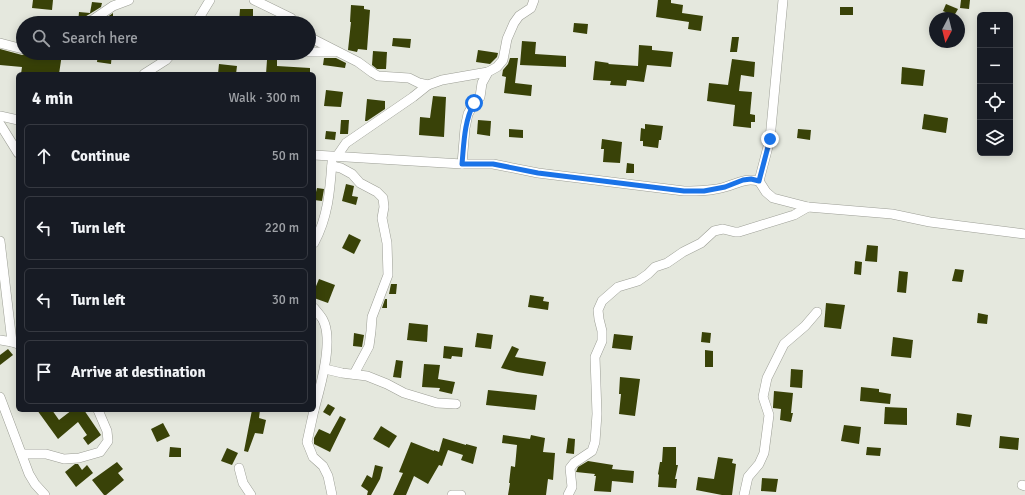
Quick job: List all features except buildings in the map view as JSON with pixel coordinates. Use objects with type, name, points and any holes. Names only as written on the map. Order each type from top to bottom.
[{"type":"street","points":[[99,16],[113,6],[129,0]]},
{"type":"street","points":[[200,16],[210,0]]},
{"type":"street","points":[[254,0],[287,16]]},
{"type":"street","points":[[316,239],[320,232],[328,205],[332,166],[335,156],[346,143],[428,85],[442,80],[488,72],[497,67],[503,60],[507,39],[514,23],[519,16],[531,8],[534,0]]},
{"type":"street","points":[[759,181],[770,139],[784,0]]},
{"type":"street","points":[[316,41],[358,62],[378,76],[409,78],[419,83],[428,85]]},
{"type":"street","points":[[0,43],[16,47]]},
{"type":"street","points":[[316,52],[336,52]]},
{"type":"street","points":[[147,72],[166,60]]},
{"type":"street","points":[[462,164],[465,128],[468,114],[474,103],[480,97],[482,83],[488,72]]},
{"type":"street","points":[[0,116],[16,120]]},
{"type":"street","points":[[0,124],[16,150]]},
{"type":"street","points":[[316,155],[462,164],[493,164],[538,173],[684,191],[704,191],[725,187],[743,180],[751,179],[759,181],[766,192],[773,198],[808,207],[892,214],[930,222],[1025,234]]},
{"type":"street","points":[[332,166],[341,168],[352,174],[360,183],[377,192],[383,198],[384,207],[382,218],[387,243],[388,274],[372,317],[369,346],[354,374]]},
{"type":"street","points":[[568,495],[572,487],[570,468],[574,463],[592,451],[595,442],[597,414],[595,358],[602,341],[602,331],[598,310],[602,301],[618,287],[638,281],[655,267],[667,263],[683,252],[701,243],[718,229],[739,232],[794,215],[808,207]]},
{"type":"street","points":[[0,241],[15,343],[0,340]]},
{"type":"street","points":[[316,311],[324,321],[327,350],[325,369],[316,394]]},
{"type":"street","points":[[744,495],[748,477],[760,464],[764,453],[769,415],[763,397],[767,378],[784,344],[805,326],[816,312]]},
{"type":"street","points":[[325,369],[342,373],[368,376],[404,393],[437,403],[456,404]]},
{"type":"street","points":[[0,397],[29,474],[35,484],[45,495]]},
{"type":"street","points":[[22,454],[46,454],[64,460],[79,458],[100,452],[108,441],[107,431],[99,412]]},
{"type":"street","points":[[314,412],[307,442],[313,457],[323,466],[328,476],[332,495]]},
{"type":"street","points":[[239,468],[243,483],[251,495]]},
{"type":"street","points":[[452,495],[461,495]]},
{"type":"route","points":[[474,103],[468,114],[465,128],[462,164],[493,164],[538,173],[584,179],[684,191],[704,191],[725,187],[743,180],[751,179],[759,181],[770,139]]}]
